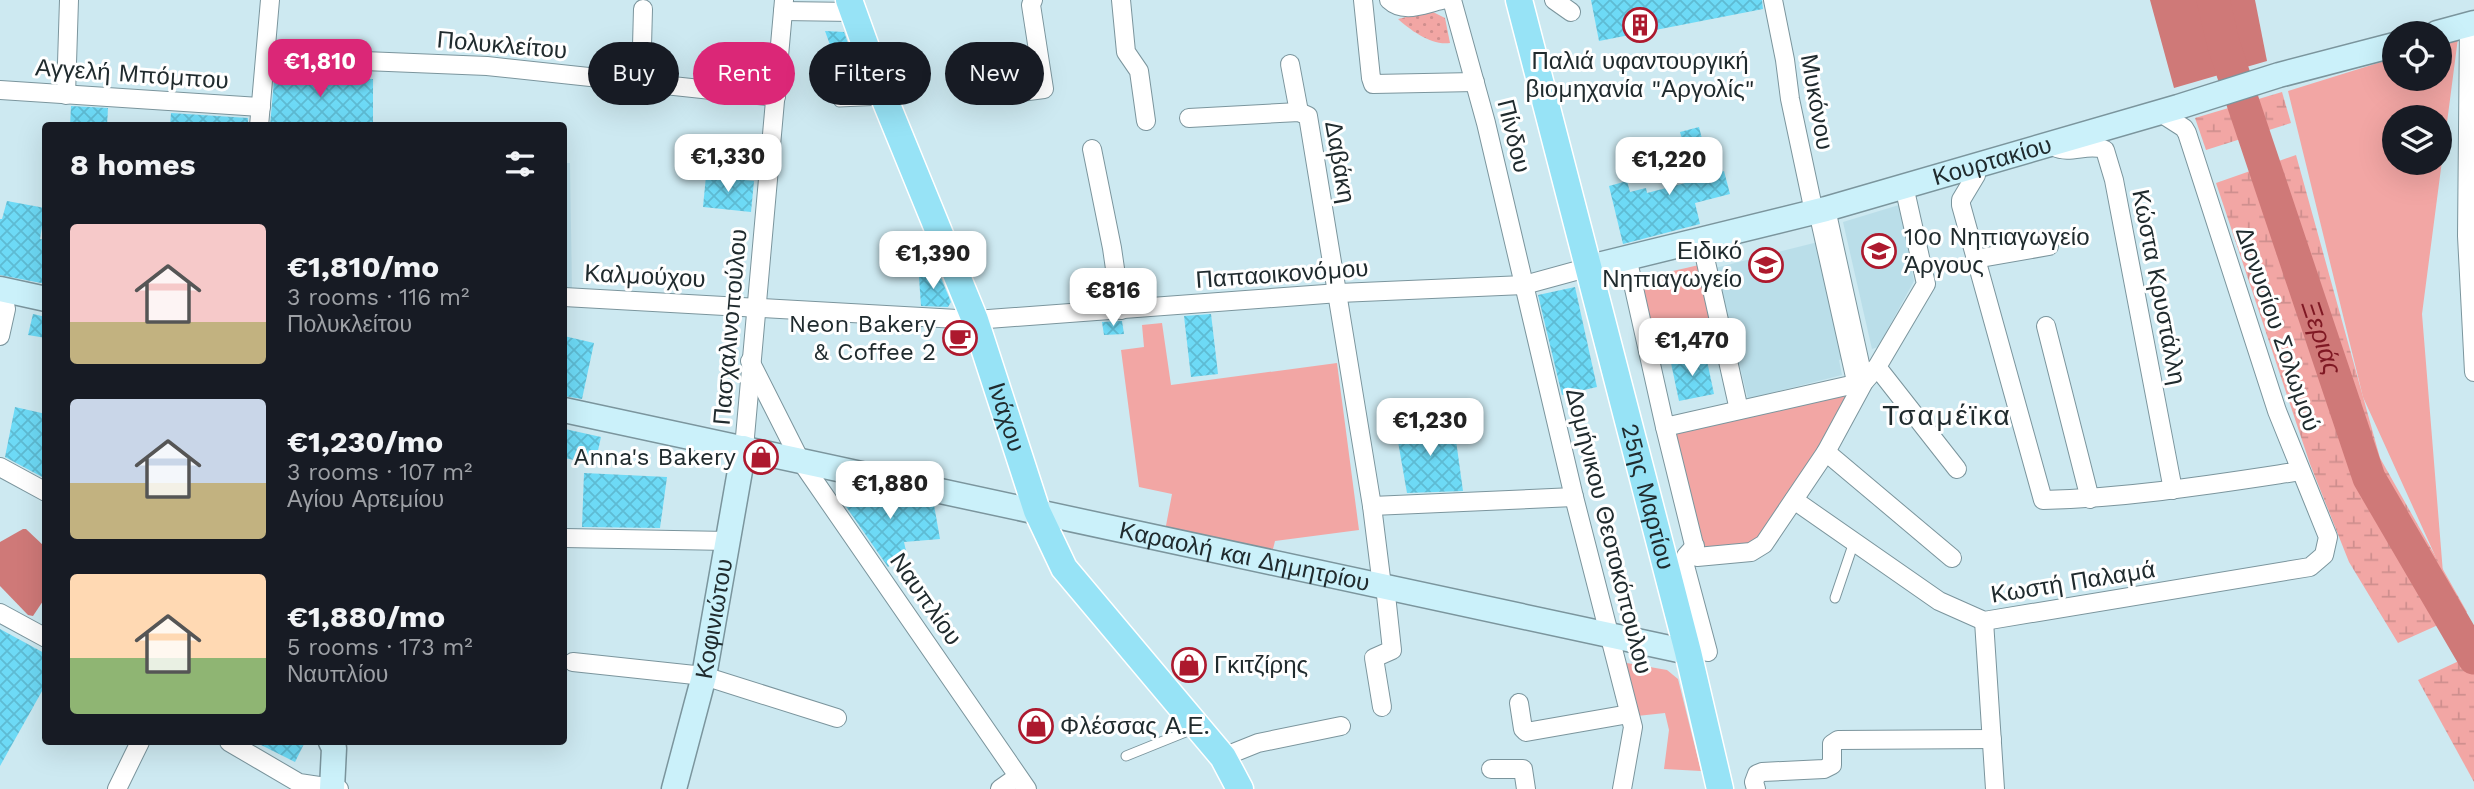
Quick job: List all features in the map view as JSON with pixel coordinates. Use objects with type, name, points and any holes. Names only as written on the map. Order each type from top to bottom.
[{"type":"main road","name":"25ης Μαρτίου","points":[[1519,0],[1590,267],[1698,652],[1720,789]]},
{"type":"main road","name":"Ινάχου","points":[[851,6],[864,42]]},
{"type":"main road","name":"Ινάχου","points":[[887,105],[975,320],[1037,511],[1064,568],[1223,757],[1240,789]]},
{"type":"street","points":[[66,95],[69,0]]},
{"type":"street","points":[[259,122],[270,0]]},
{"type":"street","points":[[1033,0],[1031,5],[1037,42]]},
{"type":"street","points":[[1121,0],[1126,52],[1139,71],[1146,121]]},
{"type":"street","points":[[1363,0],[1373,84],[1475,82]]},
{"type":"street","points":[[1388,0],[1405,8],[1442,0]]},
{"type":"street","name":"Πίνδου","points":[[1452,0],[1475,82],[1524,285]]},
{"type":"street","points":[[1553,0],[1571,12]]},
{"type":"street","name":"Μυκόνου","points":[[1773,0],[1790,99],[1820,210],[1858,383]]},
{"type":"street","points":[[784,5],[851,6]]},
{"type":"street","name":"Πασχαλινοπούλου","points":[[781,42],[784,5]]},
{"type":"street","points":[[642,42],[643,9]]},
{"type":"street","points":[[2452,29],[2472,24],[2467,236],[2474,373]]},
{"type":"street","name":"Κουρτακίου","points":[[1590,267],[1820,210],[2169,110],[2279,75],[2382,48]]},
{"type":"street","name":"Πολυκλείτου","points":[[266,57],[487,66],[588,77]]},
{"type":"street","points":[[1290,65],[1299,112]]},
{"type":"street","name":"Αγγελή Μπόμπου","points":[[0,90],[261,107]]},
{"type":"street","name":"Πασχαλινοπούλου","points":[[744,448],[775,105]]},
{"type":"street","name":"Διονυσίου Σολωμού","points":[[2169,110],[2187,133],[2277,411],[2328,537],[2324,555],[2310,567]]},
{"type":"street","name":"Δαβάκη","points":[[1189,118],[1299,112],[1308,116],[1311,125],[1373,506],[1392,650],[1374,657],[1382,707]]},
{"type":"street","name":"Κώστα Κρυστάλλη","points":[[2052,143],[2059,150],[2098,147],[2105,150],[2114,180],[2173,490]]},
{"type":"street","points":[[1092,149],[1110,235],[1121,310]]},
{"type":"street","points":[[1976,165],[1976,174],[1961,200],[2043,500],[2090,499],[2173,490],[2301,471]]},
{"type":"street","points":[[1665,427],[1858,383],[1877,368],[1926,284],[1905,186]]},
{"type":"street","points":[[1701,240],[1739,410]]},
{"type":"street","points":[[1975,259],[2049,246]]},
{"type":"street","points":[[1627,257],[1696,551]]},
{"type":"street","name":"Παπαοικονόμου","points":[[975,320],[1339,293],[1524,285],[1590,267]]},
{"type":"street","name":"Δομήνικου Θεοτοκόπουλου","points":[[1524,285],[1574,497],[1633,727],[1622,789]]},
{"type":"street","points":[[0,336],[6,309],[1,290],[42,298]]},
{"type":"street","name":"Καλμούχου","points":[[567,297],[975,320]]},
{"type":"street","points":[[2046,326],[2090,499]]},
{"type":"street","name":"Ναυπλίου","points":[[750,361],[800,460],[1022,783]]},
{"type":"street","points":[[1877,368],[1957,469]]},
{"type":"street","points":[[1698,652],[1684,562],[1686,555],[1696,551],[1751,552],[1764,544],[1826,452],[1858,383]]},
{"type":"street","name":"Καραολή και Δημητρίου","points":[[567,411],[1698,652]]},
{"type":"street","name":"Κοφινιώτου","points":[[674,789],[704,676],[744,448]]},
{"type":"street","points":[[1826,452],[1952,558]]},
{"type":"street","points":[[0,467],[42,490]]},
{"type":"street","points":[[1373,506],[1574,497]]},
{"type":"street","name":"Κωστή Παλαμά","points":[[1794,500],[1938,601],[1984,621],[2310,567]]},
{"type":"street","points":[[567,538],[727,541]]},
{"type":"street","points":[[0,613],[42,636]]},
{"type":"street","points":[[1984,621],[1995,789]]},
{"type":"street","points":[[573,662],[704,676],[837,718]]},
{"type":"street","points":[[1519,704],[1523,729],[1526,732],[1629,714]]},
{"type":"street","points":[[1223,757],[1258,743],[1341,726]]},
{"type":"street","points":[[1756,789],[1754,782],[1757,774],[1762,772],[1824,769],[1832,765],[1832,744],[1838,740],[1992,739]]},
{"type":"street","points":[[117,789],[139,745]]},
{"type":"street","points":[[234,745],[297,786],[334,788],[337,745]]},
{"type":"street","points":[[1491,769],[1523,769],[1527,789]]},
{"type":"street","points":[[1000,789],[1022,783]]},
{"type":"lane","points":[[1835,598],[1854,542]]},
{"type":"lane","points":[[1126,756],[1198,727]]},
{"type":"shaded area","points":[[2150,0],[2255,0],[2267,61],[2174,88]]},
{"type":"shaded area","points":[[567,163],[570,163],[572,292],[567,292]]},
{"type":"shaded area","name":"10ο Νηπιαγωγείο Άργους","points":[[1899,205],[1914,281],[1878,347],[1872,349],[1843,222]]},
{"type":"shaded area","points":[[1822,241],[1851,357],[1839,360],[1842,375],[1748,399],[1715,268]]},
{"type":"shaded area","points":[[26,529],[42,544],[42,602],[33,616],[28,615],[0,586],[0,542]]},
{"type":"green space","points":[[1431,11],[1445,18],[1450,43],[1429,40],[1398,19]]},
{"type":"green space","points":[[2458,38],[2452,84],[2452,40]]},
{"type":"green space","points":[[2382,62],[2382,91],[2451,91],[2449,105],[2382,105],[2382,175],[2440,175],[2422,314],[2443,573],[2363,397],[2288,91]]},
{"type":"green space","points":[[2282,92],[2291,123],[2206,150],[2195,118]]},
{"type":"green space","points":[[2296,155],[2380,458],[2467,612],[2398,643],[2349,562],[2310,464],[2216,183]]},
{"type":"green space","points":[[1699,265],[1718,346],[1657,360],[1638,279]]},
{"type":"green space","points":[[1162,323],[1171,385],[1337,363],[1359,530],[1275,541],[1272,553],[1165,531],[1172,494],[1139,487],[1121,350],[1144,347],[1142,325]]},
{"type":"green space","points":[[1855,389],[1789,499],[1760,537],[1745,547],[1702,551],[1675,431]]},
{"type":"green space","points":[[2474,654],[2474,782],[2418,680]]},
{"type":"green space","points":[[1621,662],[1667,670],[1678,679],[1701,771],[1664,769],[1669,730],[1665,713],[1637,716]]},
{"type":"building","name":"Παλιά υφαντουργική βιομηχανία \"Αργολίς\"","points":[[1591,0],[1762,0],[1763,9],[1599,41]]},
{"type":"building","points":[[825,31],[844,32],[848,42],[829,42]]},
{"type":"building","points":[[275,69],[337,71],[337,78],[373,79],[373,122],[270,122]]},
{"type":"building","points":[[71,106],[108,108],[107,122],[70,122]]},
{"type":"building","points":[[171,113],[248,118],[248,122],[170,122]]},
{"type":"building","points":[[1699,127],[1711,174],[1724,171],[1730,194],[1695,203],[1700,224],[1623,244],[1609,186],[1627,181],[1630,192],[1646,188],[1647,193],[1693,181],[1680,132]]},
{"type":"building","points":[[706,176],[754,181],[751,212],[703,207]]},
{"type":"building","points":[[7,201],[42,207],[42,283],[0,275],[2,219]]},
{"type":"building","points":[[938,271],[951,302],[948,307],[921,306],[919,277]]},
{"type":"building","points":[[1575,287],[1597,387],[1562,395],[1538,295]]},
{"type":"building","points":[[33,314],[42,316],[42,337],[28,335]]},
{"type":"building","points":[[1211,314],[1218,374],[1191,377],[1184,316]]},
{"type":"building","points":[[1122,321],[1124,334],[1104,335],[1102,322]]},
{"type":"building","points":[[567,337],[594,343],[582,399],[567,396]]},
{"type":"building","points":[[1706,356],[1714,394],[1679,401],[1671,363]]},
{"type":"building","points":[[15,407],[42,413],[42,477],[5,457]]},
{"type":"building","points":[[1453,419],[1463,491],[1407,493],[1396,430]]},
{"type":"building","points":[[567,429],[601,437],[595,464],[567,459]]},
{"type":"building","points":[[584,473],[667,477],[660,528],[582,527]]},
{"type":"building","points":[[846,486],[934,505],[940,539],[904,542],[906,551],[888,567],[836,492]]},
{"type":"building","points":[[0,629],[42,652],[42,691],[0,766]]},
{"type":"building","points":[[261,745],[304,745],[295,762]]},
{"type":"waterway","name":"Ξεριάς","points":[[2213,0],[2224,46],[2369,478],[2474,658]]},
{"type":"place","name":"Παλιά υφαντουργική βιομηχανία \"Αργολίς\"","points":[[1640,25]]},
{"type":"place","name":"10ο Νηπιαγωγείο Άργους","points":[[1879,251]]},
{"type":"place","name":"Ειδικό Νηπιαγωγείο","points":[[1766,265]]},
{"type":"place","name":"Neon Bakery & Coffee 2","points":[[960,338]]},
{"type":"place","name":"Anna's Bakery","points":[[761,457]]},
{"type":"place","name":"Γκιτζίρης","points":[[1189,665]]},
{"type":"place","name":"Φλέσσας Α.Ε.","points":[[1036,726]]},
{"type":"district","name":"Τσαμέϊκα","points":[[1947,415]]}]
